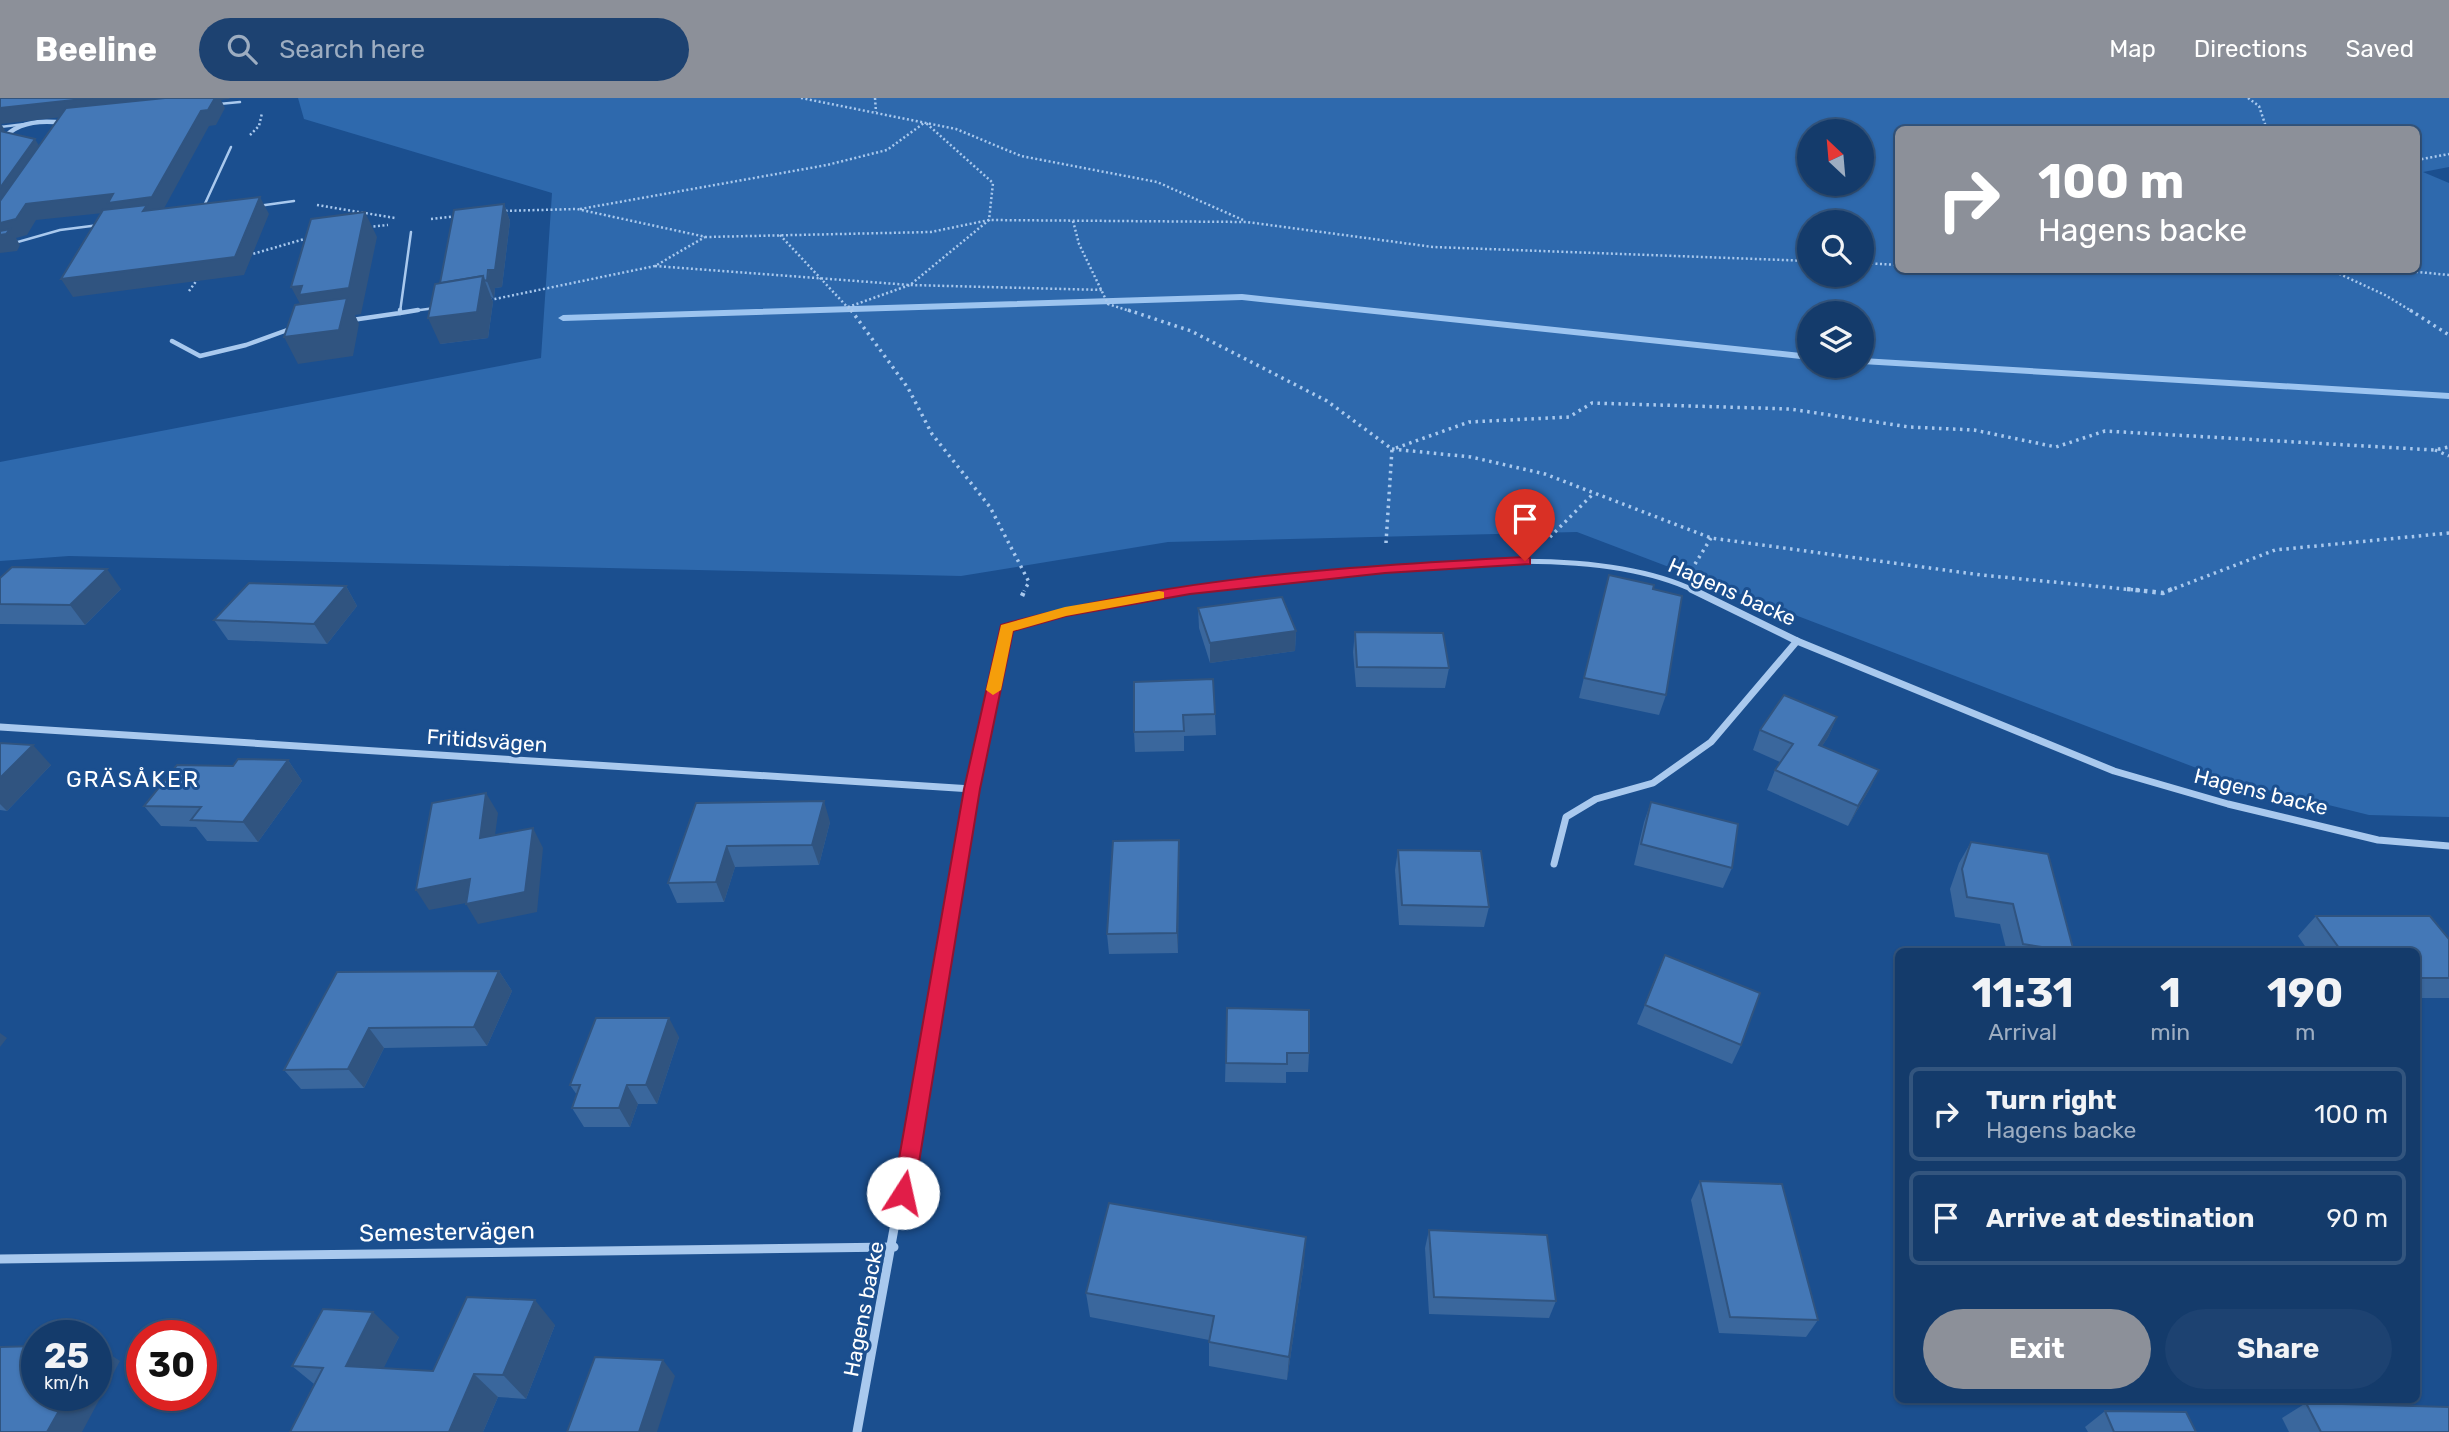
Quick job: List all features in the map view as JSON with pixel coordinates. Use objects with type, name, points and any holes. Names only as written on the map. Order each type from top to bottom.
[{"type":"street","points":[[15,143],[2,140],[6,133],[26,124],[55,121],[70,124],[64,133]]},
{"type":"street","name":"Hagens backe","points":[[857,1432],[894,1247],[972,789],[1006,628],[1065,612],[1190,590],[1385,569],[1525,561],[1612,567],[1682,585],[1797,641],[2114,771],[2228,804],[2378,840],[2449,846]]},
{"type":"street","name":"Hagens backe","points":[[1554,864],[1566,817],[1596,799],[1653,783],[1711,742],[1797,641]]},
{"type":"street","name":"Fritidsvägen","points":[[0,727],[972,789]]},
{"type":"street","name":"Semestervägen","points":[[0,1259],[894,1247]]},
{"type":"lane","points":[[215,105],[240,102]]},
{"type":"lane","points":[[55,121],[67,120]]},
{"type":"lane","points":[[0,127],[26,124]]},
{"type":"lane","points":[[214,211],[201,212],[231,147]]},
{"type":"lane","points":[[254,206],[294,201]]},
{"type":"lane","points":[[0,247],[60,230],[111,223]]},
{"type":"lane","points":[[400,313],[411,232]]},
{"type":"lane","points":[[344,321],[438,307]]},
{"type":"lane","points":[[172,341],[200,356],[303,327]]},
{"type":"path","points":[[801,98],[956,129],[1021,156],[1157,182],[1247,222]]},
{"type":"path","points":[[875,98],[876,112]]},
{"type":"path","points":[[2249,98],[2259,106],[2266,126]]},
{"type":"path","points":[[496,211],[523,208],[577,209],[827,166],[887,150],[925,123]]},
{"type":"path","points":[[848,307],[910,285],[989,220],[993,183],[925,123]]},
{"type":"path","points":[[2420,159],[2449,154]]},
{"type":"path","points":[[294,201],[400,221],[365,228]]},
{"type":"path","points":[[577,209],[706,237],[931,232],[989,220],[1247,222],[1433,247],[1797,261]]},
{"type":"path","points":[[427,219],[468,215]]},
{"type":"path","points":[[1073,221],[1079,244],[1108,304],[1191,331],[1327,401],[1392,449],[1471,457],[1545,474],[1711,538],[1981,575],[2164,593],[2276,550],[2449,533]]},
{"type":"path","points":[[780,235],[848,307],[908,388],[932,434],[990,507],[1029,582],[1006,628]]},
{"type":"path","points":[[245,256],[317,236]]},
{"type":"path","points":[[655,266],[706,237]]},
{"type":"path","points":[[1874,264],[1895,265]]},
{"type":"path","points":[[490,300],[655,266],[910,285],[1102,290]]},
{"type":"path","points":[[2420,272],[2449,275]]},
{"type":"path","points":[[2337,273],[2385,295],[2449,335]]},
{"type":"path","points":[[190,291],[202,274]]},
{"type":"path","points":[[1392,449],[1469,422],[1569,417],[1592,403],[1790,409],[1909,428],[1974,430],[2056,447],[2105,431],[2434,450],[2449,447]]},
{"type":"path","points":[[1385,569],[1392,449]]},
{"type":"path","points":[[2434,450],[2449,456]]},
{"type":"path","points":[[1525,561],[1594,493]]},
{"type":"shaded area","points":[[298,98],[2449,98],[2449,167],[2423,172],[2449,183],[2449,817],[2369,815],[2228,780],[1577,532],[1168,542],[961,576],[69,556],[0,561],[0,462],[541,358],[552,193],[304,119]]},
{"type":"building","points":[[0,98],[92,98],[0,108]]},
{"type":"building","points":[[165,98],[215,98],[208,110],[201,111],[152,197],[108,203],[113,194],[26,204],[16,219],[0,223],[0,201],[66,108]]},
{"type":"building","points":[[0,131],[35,139],[0,188]]},
{"type":"building","points":[[260,197],[235,257],[61,279],[103,210],[147,205],[143,211]]},
{"type":"building","points":[[504,204],[495,270],[488,270],[487,281],[483,276],[440,283],[454,210]]},
{"type":"building","points":[[365,212],[349,288],[299,295],[302,286],[291,287],[311,219]]},
{"type":"building","points":[[10,229],[6,234],[0,235],[0,231]]},
{"type":"building","points":[[483,276],[477,312],[428,318],[435,284]]},
{"type":"building","points":[[347,298],[339,330],[284,337],[295,305]]},
{"type":"building","points":[[12,567],[107,569],[70,605],[0,604],[0,578]]},
{"type":"building","points":[[1609,575],[1654,585],[1653,589],[1682,596],[1666,695],[1584,678]]},
{"type":"building","points":[[249,583],[346,586],[314,624],[214,620]]},
{"type":"building","points":[[1282,597],[1296,631],[1210,643],[1198,608]]},
{"type":"building","points":[[1355,632],[1443,633],[1449,668],[1357,667]]},
{"type":"building","points":[[1213,679],[1215,714],[1183,715],[1184,731],[1134,732],[1134,682]]},
{"type":"building","points":[[1784,695],[1837,717],[1819,745],[1879,770],[1858,806],[1775,770],[1793,744],[1760,730]]},
{"type":"building","points":[[0,743],[33,745],[0,778]]},
{"type":"building","points":[[238,759],[288,760],[243,822],[191,820],[201,807],[144,806],[177,765],[233,766]]},
{"type":"building","points":[[486,793],[480,838],[533,828],[525,892],[466,904],[470,879],[416,890],[432,803]]},
{"type":"building","points":[[824,801],[812,845],[727,846],[716,882],[668,883],[696,803]]},
{"type":"building","points":[[1651,802],[1738,824],[1732,868],[1641,844]]},
{"type":"building","points":[[1179,840],[1177,933],[1107,934],[1113,841]]},
{"type":"building","points":[[1971,842],[2048,854],[2073,948],[2023,944],[2013,904],[1967,897],[1962,869]]},
{"type":"building","points":[[1398,850],[1481,851],[1489,907],[1402,905]]},
{"type":"building","points":[[2316,916],[2430,916],[2449,939],[2449,978],[2420,978],[2420,948],[2339,948]]},
{"type":"building","points":[[1665,955],[1760,993],[1741,1045],[1645,1005]]},
{"type":"building","points":[[499,971],[474,1027],[369,1028],[348,1069],[284,1070],[337,972]]},
{"type":"building","points":[[1227,1008],[1309,1010],[1309,1053],[1287,1053],[1287,1064],[1226,1063]]},
{"type":"building","points":[[596,1018],[669,1018],[646,1085],[627,1085],[619,1108],[572,1108],[580,1085],[570,1085]]},
{"type":"building","points":[[1700,1181],[1782,1184],[1818,1320],[1730,1317]]},
{"type":"building","points":[[1109,1203],[1306,1237],[1289,1357],[1209,1342],[1214,1316],[1086,1293]]},
{"type":"building","points":[[1429,1230],[1547,1235],[1556,1301],[1434,1297]]},
{"type":"building","points":[[467,1297],[535,1300],[503,1375],[474,1374],[449,1432],[290,1432],[323,1368],[292,1366],[323,1309],[373,1312],[346,1366],[433,1371]]},
{"type":"building","points":[[21,1346],[21,1411],[59,1411],[47,1432],[0,1432],[0,1347]]},
{"type":"building","points":[[595,1357],[663,1360],[639,1432],[567,1432]]},
{"type":"building","points":[[2306,1403],[2449,1407],[2449,1432],[2321,1432]]},
{"type":"building","points":[[2105,1411],[2186,1412],[2196,1432],[2114,1432]]},
{"type":"waterway","points":[[563,318],[1242,297],[1797,356]]},
{"type":"waterway","points":[[1874,362],[2449,396]]},
{"type":"slow traffic","points":[[993,690],[1006,628],[1065,612],[1159,595]]},
{"type":"district","name":"GRÄSÅKER","points":[[133,779]]},
{"type":"route","points":[[903,1193],[972,789],[1006,628],[1065,612],[1190,590],[1385,569],[1525,561]]}]
